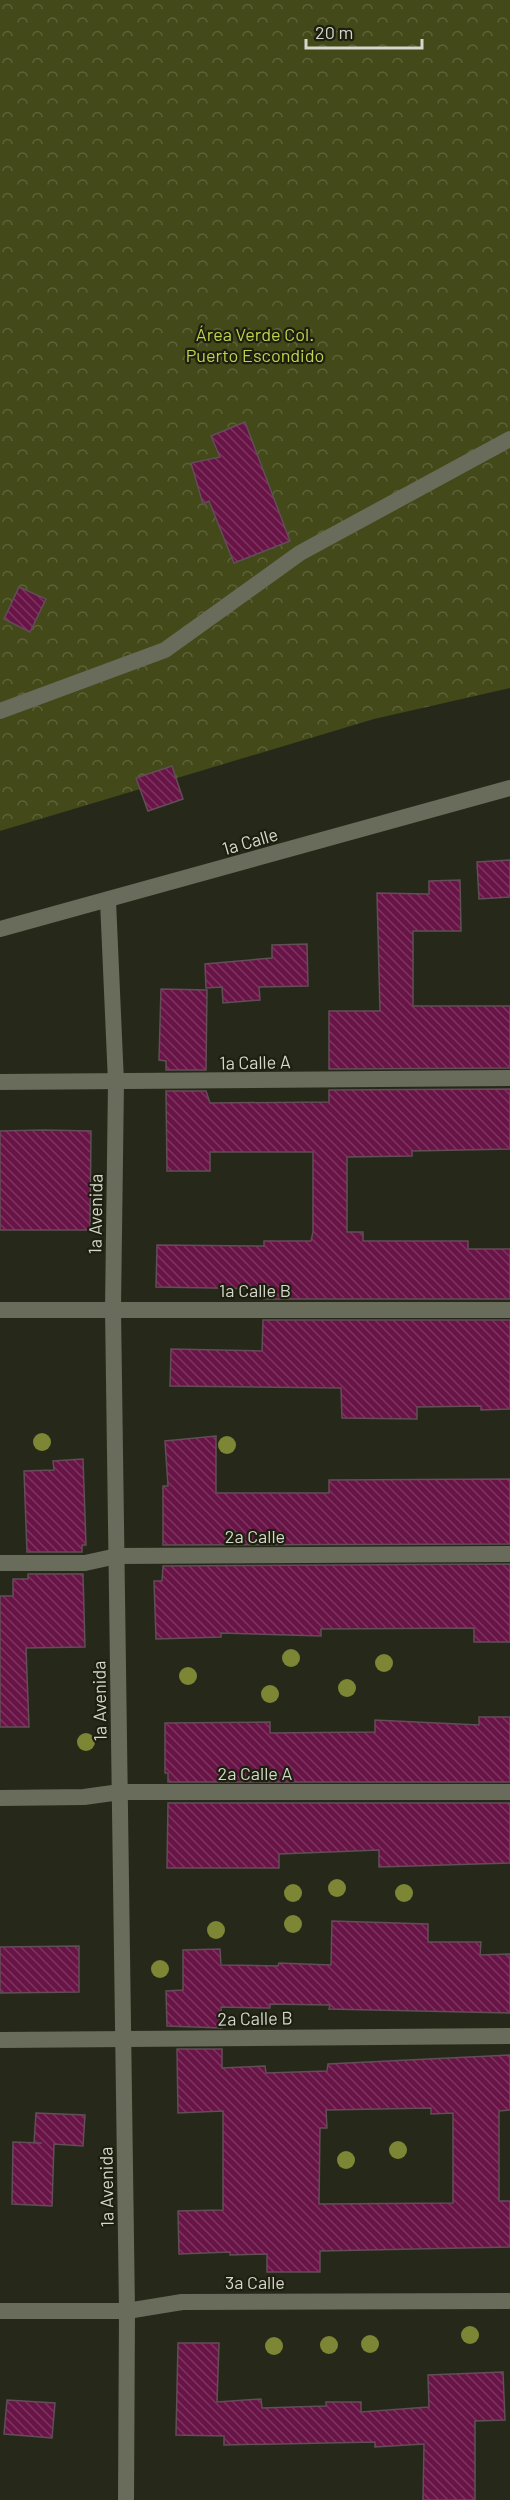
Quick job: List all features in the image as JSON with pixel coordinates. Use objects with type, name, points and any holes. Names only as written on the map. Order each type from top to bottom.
[{"type":"street","points":[[0,711],[165,650],[300,553],[510,439]]},
{"type":"street","name":"1a Calle","points":[[0,929],[510,788]]},
{"type":"street","name":"1a Avenida","points":[[108,901],[116,1082],[113,1309],[127,2311],[126,2500]]},
{"type":"street","name":"1a Calle A","points":[[0,1082],[510,1078]]},
{"type":"street","name":"1a Calle B","points":[[0,1310],[510,1310]]},
{"type":"street","name":"2a Calle","points":[[0,1563],[85,1563],[117,1556],[510,1554]]},
{"type":"street","name":"2a Calle A","points":[[0,1798],[84,1797],[120,1792],[510,1792]]},
{"type":"street","name":"2a Calle B","points":[[0,2040],[510,2036]]},
{"type":"street","name":"3a Calle","points":[[0,2311],[127,2311],[182,2302],[510,2301]]},
{"type":"green space","name":"Área Verde Col. Puerto Escondido","points":[[0,0],[510,0],[510,688],[374,719],[0,831]]},
{"type":"building","points":[[245,422],[290,541],[234,563],[209,501],[203,504],[191,463],[220,457],[211,436]]},
{"type":"building","points":[[19,587],[46,599],[30,632],[4,619]]},
{"type":"building","points":[[172,766],[183,799],[148,811],[136,778]]},
{"type":"building","points":[[510,860],[510,897],[479,899],[477,862]]},
{"type":"building","points":[[460,880],[461,931],[413,931],[413,1006],[510,1006],[510,1068],[329,1069],[329,1011],[380,1011],[377,893],[429,894],[429,881]]},
{"type":"building","points":[[307,944],[308,986],[259,987],[260,1000],[223,1003],[222,987],[206,988],[205,964],[272,958],[272,945]]},
{"type":"building","points":[[161,989],[207,990],[206,1070],[166,1070],[166,1061],[159,1060]]},
{"type":"building","points":[[510,1089],[510,1149],[412,1151],[412,1156],[347,1157],[347,1232],[363,1232],[363,1241],[468,1241],[468,1249],[510,1249],[510,1299],[264,1299],[264,1289],[156,1287],[157,1245],[264,1246],[264,1241],[311,1241],[313,1232],[313,1152],[210,1152],[210,1171],[167,1171],[166,1091],[206,1091],[210,1103],[329,1102],[329,1090]]},
{"type":"building","points":[[0,1131],[91,1131],[90,1230],[0,1230]]},
{"type":"building","points":[[263,1320],[510,1320],[510,1409],[481,1410],[481,1406],[417,1407],[417,1419],[342,1418],[341,1388],[170,1386],[171,1349],[262,1351]]},
{"type":"building","points":[[216,1436],[216,1493],[329,1493],[329,1480],[510,1479],[510,1544],[163,1545],[163,1486],[168,1486],[165,1441]]},
{"type":"building","points":[[83,1459],[86,1545],[82,1545],[82,1552],[27,1552],[24,1471],[54,1470],[53,1461]]},
{"type":"building","points":[[510,1564],[510,1642],[474,1642],[474,1628],[321,1629],[321,1636],[221,1633],[221,1637],[156,1639],[154,1581],[162,1581],[163,1566]]},
{"type":"building","points":[[28,1574],[83,1574],[85,1647],[26,1648],[29,1727],[0,1727],[0,1596],[13,1596],[13,1579],[28,1579]]},
{"type":"building","points":[[479,1717],[510,1717],[510,1782],[168,1782],[168,1773],[165,1773],[165,1723],[270,1722],[270,1733],[375,1732],[375,1720],[479,1725]]},
{"type":"building","points":[[168,1803],[510,1803],[510,1863],[379,1867],[379,1850],[279,1854],[279,1868],[167,1868]]},
{"type":"building","points":[[332,1921],[428,1924],[428,1942],[481,1942],[480,1955],[510,1954],[510,2013],[329,2009],[330,2005],[270,2004],[270,2008],[221,2007],[222,2028],[167,2026],[166,1991],[183,1990],[183,1950],[220,1949],[221,1965],[278,1966],[279,1963],[331,1965]]},
{"type":"building","points":[[79,1946],[79,1992],[0,1993],[0,1947]]},
{"type":"building","points":[[177,2049],[222,2049],[222,2068],[265,2066],[266,2073],[327,2071],[328,2064],[510,2055],[510,2110],[499,2111],[499,2201],[510,2201],[510,2247],[320,2251],[320,2272],[267,2272],[267,2254],[230,2255],[230,2252],[179,2254],[178,2211],[223,2210],[223,2111],[178,2113]],"holes":[[[431,2108],[431,2114],[453,2113],[453,2203],[319,2204],[320,2128],[327,2128],[326,2110]]]},
{"type":"building","points":[[36,2113],[85,2115],[83,2146],[54,2144],[52,2206],[12,2204],[13,2142],[34,2143]]},
{"type":"building","points":[[178,2343],[219,2343],[217,2402],[261,2399],[262,2408],[326,2406],[326,2402],[361,2402],[361,2412],[429,2407],[428,2375],[503,2372],[505,2420],[475,2421],[475,2500],[423,2500],[424,2444],[375,2447],[375,2442],[224,2445],[224,2436],[176,2435]]},
{"type":"building","points":[[7,2400],[55,2403],[52,2438],[4,2434]]}]
